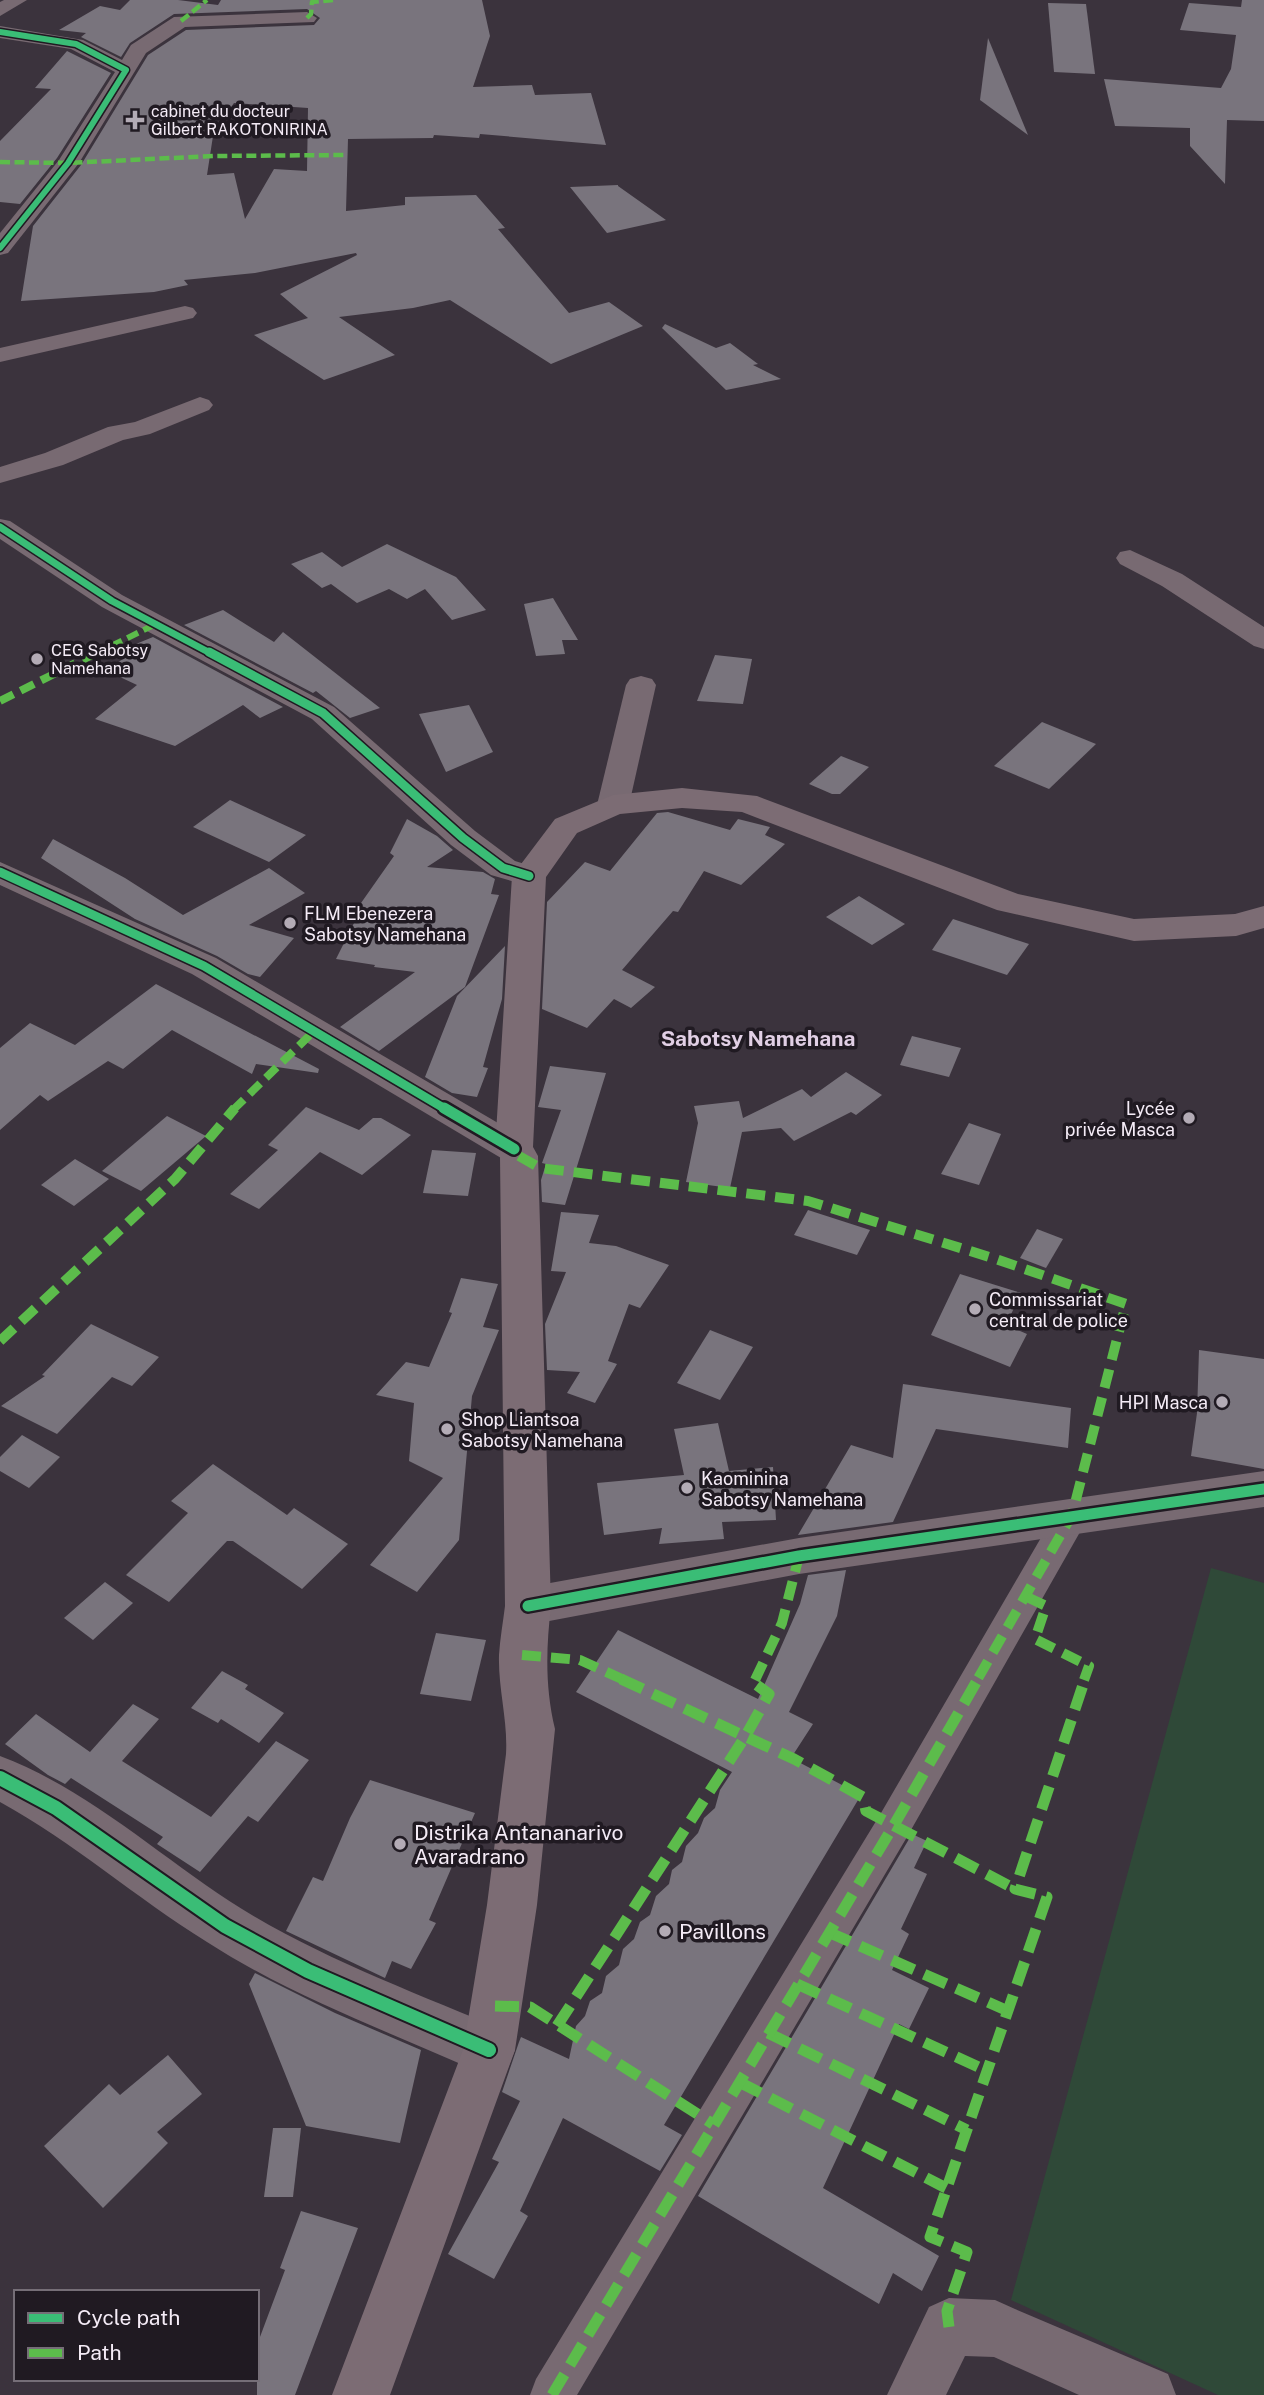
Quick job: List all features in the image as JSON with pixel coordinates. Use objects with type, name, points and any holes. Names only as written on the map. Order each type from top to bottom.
[{"type":"main road","points":[[361,2395],[489,2050],[512,1905],[530,1754],[531,1728],[525,1701],[522,1655],[528,1606],[519,1156],[514,1149],[529,876],[566,826],[613,805],[682,798],[746,803],[1009,903],[1134,930],[1236,925],[1264,917]]},
{"type":"street","points":[[0,10],[18,0]]},
{"type":"street","points":[[0,248],[68,163],[138,49],[181,21],[307,18]]},
{"type":"street","points":[[0,32],[76,44],[126,70]]},
{"type":"street","points":[[0,355],[185,313]]},
{"type":"street","points":[[0,475],[54,459],[117,433],[141,429],[200,405]]},
{"type":"street","points":[[0,527],[113,601],[323,713],[463,838],[503,868],[529,876]]},
{"type":"street","points":[[1130,558],[1172,580],[1264,640]]},
{"type":"street","points":[[613,805],[641,685]]},
{"type":"street","points":[[0,872],[204,966],[514,1149]]},
{"type":"street","points":[[528,1606],[799,1556],[1264,1489]]},
{"type":"street","points":[[552,2395],[894,1825],[1072,1515]]},
{"type":"street","points":[[0,1778],[56,1808],[225,1926],[308,1971],[489,2050]]},
{"type":"street","points":[[916,2395],[949,2327],[995,2329],[1147,2395]]},
{"type":"green space","points":[[1211,1568],[1264,1583],[1264,2395],[1218,2395],[1011,2300]]},
{"type":"building","points":[[130,0],[178,0],[218,5],[221,0],[482,0],[490,36],[473,87],[532,85],[535,95],[591,93],[606,145],[480,134],[479,138],[434,135],[433,138],[348,139],[346,211],[405,205],[405,197],[476,195],[505,228],[498,229],[569,313],[609,302],[643,326],[551,364],[450,300],[413,308],[339,317],[395,355],[324,380],[254,335],[308,318],[280,294],[357,255],[356,253],[255,273],[184,280],[188,285],[154,292],[21,301],[33,226],[81,165],[148,55],[186,30],[314,25],[320,18],[307,9],[174,14],[130,43],[121,57],[81,37],[86,33],[59,30],[100,6],[120,10]],"holes":[[[234,103],[308,108],[307,171],[274,169],[245,219],[234,173],[207,175],[217,110],[229,110]]]},
{"type":"building","points":[[1242,0],[1264,0],[1264,121],[1227,120],[1225,184],[1190,146],[1190,128],[1115,126],[1104,79],[1221,88],[1231,69],[1236,35],[1180,30],[1189,3],[1241,7]]},
{"type":"building","points":[[1048,3],[1086,4],[1095,74],[1054,72]]},
{"type":"building","points":[[988,38],[1028,135],[980,100]]},
{"type":"building","points":[[67,51],[111,73],[57,158],[20,204],[0,202],[0,141],[51,89],[35,88]]},
{"type":"building","points":[[618,185],[666,220],[607,233],[570,187]]},
{"type":"building","points":[[665,324],[716,348],[730,343],[758,364],[753,365],[781,379],[726,390],[662,328]]},
{"type":"building","points":[[387,544],[456,577],[486,610],[452,620],[425,589],[407,599],[389,589],[357,603],[331,584],[322,588],[291,564],[322,552],[342,567]]},
{"type":"building","points":[[553,598],[578,640],[562,640],[565,654],[536,656],[524,604]]},
{"type":"building","points":[[223,610],[274,642],[283,632],[380,708],[350,718],[316,691],[313,693],[184,625]]},
{"type":"building","points":[[153,637],[283,707],[260,718],[243,705],[175,746],[95,719],[137,685],[105,670],[138,650],[131,646]]},
{"type":"building","points":[[715,655],[752,659],[743,704],[697,701]]},
{"type":"building","points":[[469,705],[493,752],[446,772],[419,714]]},
{"type":"building","points":[[1042,722],[1096,744],[1049,789],[994,766]]},
{"type":"building","points":[[841,756],[869,767],[840,794],[832,794],[809,784]]},
{"type":"building","points":[[230,800],[306,835],[269,862],[193,827]]},
{"type":"building","points":[[668,812],[730,830],[738,819],[770,827],[765,835],[785,844],[741,885],[704,871],[678,912],[673,911],[622,970],[655,987],[631,1008],[614,999],[587,1028],[542,1009],[547,902],[585,862],[610,871],[657,813]]},
{"type":"building","points":[[407,819],[437,836],[453,850],[427,867],[483,872],[495,879],[491,894],[499,895],[465,987],[379,1051],[340,1027],[415,972],[336,959],[361,909],[354,913],[394,856],[390,853]]},
{"type":"building","points":[[53,839],[125,878],[183,915],[269,868],[305,893],[249,925],[294,938],[260,977],[248,974],[217,956],[135,919],[41,858]]},
{"type":"building","points":[[859,896],[905,924],[872,945],[826,917]]},
{"type":"building","points":[[953,919],[1029,944],[1007,975],[932,950]]},
{"type":"building","points":[[505,946],[502,999],[483,1067],[488,1068],[477,1097],[452,1093],[425,1077],[457,996]]},
{"type":"building","points":[[156,984],[319,1069],[318,1073],[256,1064],[252,1074],[172,1030],[123,1069],[108,1061],[48,1101],[40,1095],[0,1130],[0,1048],[30,1023],[75,1045]]},
{"type":"building","points":[[912,1036],[961,1048],[949,1077],[900,1065]]},
{"type":"building","points":[[550,1066],[606,1073],[565,1205],[542,1202],[541,1180],[546,1164],[542,1163],[561,1110],[538,1107]]},
{"type":"building","points":[[846,1072],[882,1095],[856,1115],[851,1112],[794,1141],[781,1128],[742,1132],[730,1188],[686,1182],[698,1123],[694,1106],[739,1101],[743,1118],[802,1089],[811,1097]]},
{"type":"building","points":[[306,1107],[359,1130],[373,1118],[381,1118],[411,1135],[362,1175],[320,1152],[259,1209],[230,1194],[278,1150],[268,1145]]},
{"type":"building","points":[[167,1116],[206,1136],[141,1191],[102,1171]]},
{"type":"building","points":[[969,1123],[1001,1134],[979,1185],[941,1174]]},
{"type":"building","points":[[432,1150],[476,1153],[468,1196],[423,1193]]},
{"type":"building","points":[[75,1159],[109,1179],[74,1206],[41,1185]]},
{"type":"building","points":[[808,1210],[870,1230],[857,1255],[794,1235]]},
{"type":"building","points":[[561,1212],[599,1215],[589,1243],[616,1246],[669,1265],[640,1308],[629,1304],[608,1361],[617,1364],[595,1403],[567,1393],[580,1372],[547,1370],[545,1324],[566,1272],[551,1271]]},
{"type":"building","points":[[1037,1229],[1063,1239],[1046,1268],[1020,1258]]},
{"type":"building","points":[[960,1274],[1021,1293],[1006,1325],[1027,1334],[1010,1367],[931,1335]]},
{"type":"building","points":[[461,1278],[498,1284],[483,1327],[499,1330],[472,1396],[459,1540],[417,1592],[370,1565],[443,1478],[409,1461],[414,1403],[376,1395],[406,1362],[429,1367],[452,1313],[449,1312]]},
{"type":"building","points":[[91,1324],[159,1357],[132,1386],[112,1377],[57,1434],[1,1406],[45,1376],[42,1375]]},
{"type":"building","points":[[710,1330],[753,1347],[720,1400],[677,1383]]},
{"type":"building","name":"HPI Masca","points":[[1199,1350],[1264,1359],[1264,1469],[1191,1456],[1197,1413]]},
{"type":"building","points":[[903,1384],[1071,1408],[1068,1448],[936,1429],[893,1522],[798,1535],[851,1445],[893,1458]]},
{"type":"building","points":[[718,1423],[729,1471],[773,1467],[776,1520],[722,1522],[724,1539],[659,1544],[662,1528],[604,1535],[597,1483],[684,1475],[674,1429]]},
{"type":"building","points":[[22,1435],[60,1457],[29,1488],[0,1471],[0,1457]]},
{"type":"building","points":[[213,1464],[287,1515],[294,1508],[348,1544],[302,1589],[233,1541],[227,1541],[169,1602],[126,1575],[188,1513],[171,1501]]},
{"type":"building","points":[[846,1570],[837,1616],[789,1712],[813,1724],[791,1758],[861,1795],[664,2125],[682,2135],[660,2171],[563,2118],[520,2211],[528,2216],[494,2279],[448,2254],[499,2162],[492,2159],[520,2101],[502,2092],[521,2037],[569,2059],[576,2026],[585,2016],[590,2001],[602,1993],[606,1976],[619,1965],[623,1949],[634,1939],[640,1922],[650,1915],[656,1896],[669,1884],[672,1870],[682,1862],[686,1846],[698,1833],[704,1818],[715,1808],[720,1790],[732,1772],[576,1692],[618,1630],[758,1699],[800,1604],[808,1575]]},
{"type":"building","points":[[105,1582],[133,1603],[93,1640],[64,1618]]},
{"type":"building","points":[[436,1633],[486,1640],[471,1701],[420,1694]]},
{"type":"building","points":[[222,1671],[248,1685],[245,1689],[284,1713],[259,1743],[221,1719],[218,1723],[191,1708]]},
{"type":"building","points":[[133,1704],[159,1719],[122,1761],[211,1817],[276,1741],[309,1760],[258,1822],[248,1816],[200,1872],[157,1844],[163,1837],[71,1778],[65,1784],[48,1775],[5,1744],[36,1714],[90,1752]]},
{"type":"building","points":[[370,1780],[475,1813],[429,1920],[436,1923],[411,1969],[392,1961],[385,1978],[286,1931],[313,1877],[323,1881],[350,1818]]},
{"type":"building","points":[[912,1834],[927,1841],[914,1868],[927,1874],[901,1929],[909,1934],[892,1970],[929,1988],[909,2029],[899,2024],[823,2188],[939,2256],[922,2291],[893,2273],[879,2304],[698,2196]]},
{"type":"building","points":[[255,1973],[335,2013],[421,2050],[400,2143],[306,2126],[249,1984]]},
{"type":"building","points":[[168,2055],[202,2094],[157,2132],[168,2143],[103,2208],[44,2146],[109,2084],[120,2095]]},
{"type":"building","points":[[273,2128],[301,2128],[293,2197],[264,2197]]},
{"type":"building","points":[[301,2211],[358,2228],[295,2395],[257,2395],[259,2340],[285,2270],[280,2268]]},
{"type":"marked path","points":[[181,21],[207,0]]},
{"type":"marked path","points":[[307,18],[311,14],[312,2],[333,0]]},
{"type":"marked path","points":[[0,162],[68,163],[213,156],[346,155]]},
{"type":"marked path","points":[[0,701],[156,624]]},
{"type":"marked path","points":[[0,1341],[175,1179],[243,1098],[314,1031]]},
{"type":"marked path","points":[[519,1156],[540,1168],[808,1201],[996,1259],[1126,1304],[1072,1515],[894,1825],[552,2395]]},
{"type":"marked path","points":[[557,2026],[745,1737],[769,1694],[754,1683],[782,1623],[799,1556]]},
{"type":"marked path","points":[[949,2327],[947,2311],[967,2252],[930,2237],[1047,1897],[1015,1889],[1089,1666],[1035,1639],[1046,1606],[1027,1597]]},
{"type":"marked path","points":[[522,1655],[580,1660],[794,1759],[863,1797],[866,1811],[1015,1889]]},
{"type":"marked path","points":[[828,1932],[1008,2011]]},
{"type":"marked path","points":[[797,1984],[987,2071]]},
{"type":"marked path","points":[[495,2006],[530,2007],[713,2124]]},
{"type":"marked path","points":[[768,2033],[967,2130]]},
{"type":"marked path","points":[[739,2082],[946,2188]]},
{"type":"cycle path","points":[[0,32],[76,44],[126,70],[68,163],[0,248]]},
{"type":"cycle path","points":[[0,527],[112,601],[323,713],[463,838],[503,868],[529,876]]},
{"type":"cycle path","points":[[0,872],[204,966],[514,1149]]},
{"type":"cycle path","points":[[528,1606],[799,1556],[1264,1489]]},
{"type":"cycle path","points":[[0,1778],[56,1808],[225,1926],[308,1971],[489,2050]]},
{"type":"place","name":"cabinet du docteur Gilbert RAKOTONIRINA","points":[[135,120]]},
{"type":"place","name":"CEG Sabotsy Namehana","points":[[37,659]]},
{"type":"place","name":"FLM Ebenezera Sabotsy Namehana","points":[[290,923]]},
{"type":"place","name":"Lycée privée Masca","points":[[1189,1118]]},
{"type":"place","name":"Commissariat central de police","points":[[975,1309]]},
{"type":"place","name":"HPI Masca","points":[[1222,1402]]},
{"type":"place","name":"Shop Liantsoa Sabotsy Namehana","points":[[447,1429]]},
{"type":"place","name":"Kaominina Sabotsy Namehana","points":[[687,1488]]},
{"type":"place","name":"Distrika Antananarivo Avaradrano","points":[[400,1844]]},
{"type":"place","name":"Pavillons","points":[[665,1931]]},
{"type":"district","name":"Sabotsy Namehana","points":[[758,1038]]}]
